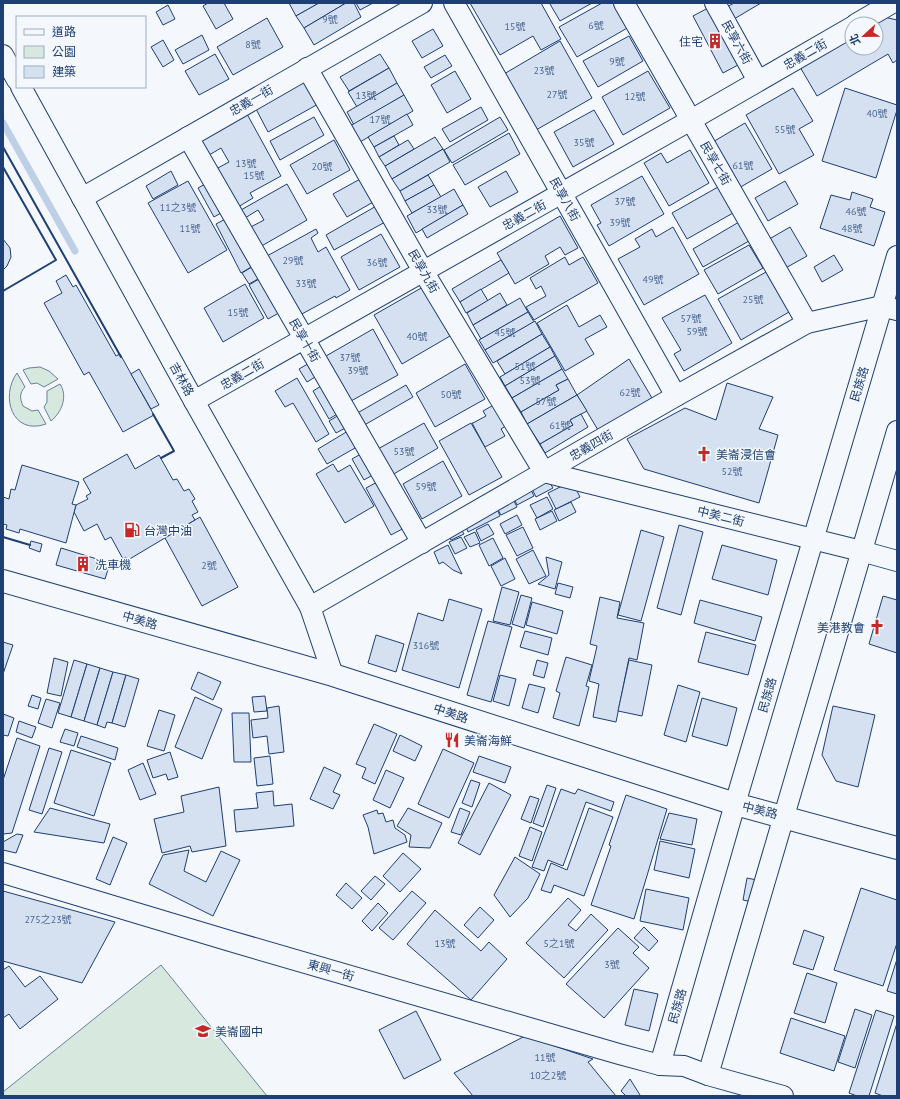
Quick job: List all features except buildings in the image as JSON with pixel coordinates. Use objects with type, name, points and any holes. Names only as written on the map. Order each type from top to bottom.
[{"type":"street","name":"忠義一街","points":[[82,198],[422,3]]},
{"type":"street","name":"民享八街","points":[[454,3],[676,396]]},
{"type":"street","name":"民享七街","points":[[624,3],[807,323]]},
{"type":"street","name":"民享六街","points":[[715,3],[758,81]]},
{"type":"street","points":[[870,16],[892,3]]},
{"type":"street","name":"忠義二街","points":[[194,401],[562,194],[844,31]]},
{"type":"street","points":[[3,55],[16,78]]},
{"type":"street","name":"民享九街","points":[[307,68],[423,271],[544,472]]},
{"type":"street","name":"吉林路","points":[[22,88],[194,401],[310,607],[333,675]]},
{"type":"street","name":"民享十街","points":[[188,137],[422,543]]},
{"type":"street","name":"民族路","points":[[660,1065],[813,538],[890,308],[897,256]]},
{"type":"street","name":"忠義四街","points":[[310,607],[676,396],[807,323],[890,308]]},
{"type":"street","points":[[708,1075],[897,431]]},
{"type":"street","name":"中美二街","points":[[544,472],[861,550],[897,561]]},
{"type":"street","name":"中美路","points":[[3,582],[333,675],[735,804],[784,816],[897,848]]},
{"type":"street","name":"東興一街","points":[[3,873],[230,941],[660,1065]]},
{"type":"street","points":[[660,1065],[684,1066],[708,1075],[783,1096]]},
{"type":"green space","points":[[40,367],[49,371],[58,379],[44,387],[37,383],[31,384],[23,370]]},
{"type":"green space","points":[[17,373],[25,387],[21,396],[23,406],[32,411],[38,410],[46,424],[34,426],[25,424],[17,419],[12,412],[10,392],[12,382]]},
{"type":"green space","points":[[60,384],[64,394],[63,404],[61,409],[51,421],[44,407],[47,402],[47,391]]},
{"type":"green space","points":[[161,965],[267,1096],[3,1096],[3,1092]]},
{"type":"waterway","points":[[3,123],[75,251]]},
{"type":"wall","points":[[3,147],[121,357]]},
{"type":"wall","points":[[3,167],[56,260],[3,291]]},
{"type":"wall","points":[[153,414],[174,451],[161,458]]},
{"type":"wall","points":[[3,537],[30,545]]},
{"type":"place","name":"住宅","points":[[715,41]]},
{"type":"place","name":"美崙浸信會","points":[[704,454]]},
{"type":"place","name":"台灣中油","points":[[132,530]]},
{"type":"place","name":"洗車機","points":[[83,564]]},
{"type":"place","name":"美港教會","points":[[877,627]]},
{"type":"place","name":"美崙海鮮","points":[[452,740]]},
{"type":"place","name":"美崙國中","points":[[203,1031]]}]
